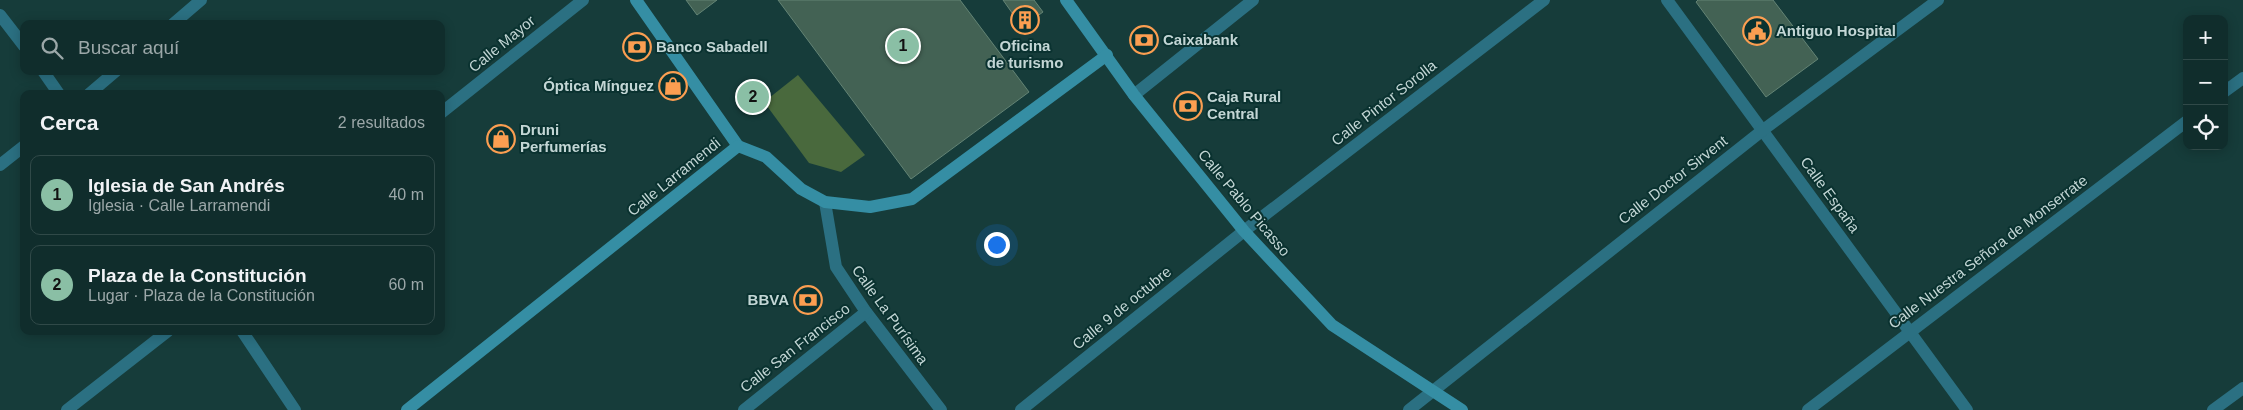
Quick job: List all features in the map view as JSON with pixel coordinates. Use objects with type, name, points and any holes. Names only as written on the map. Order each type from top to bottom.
[{"type":"main road","points":[[636,0],[738,146]]},
{"type":"main road","name":"Calle Pablo Picasso","points":[[1066,0],[1134,95],[1244,232],[1332,325],[1462,410]]},
{"type":"main road","name":"Calle Larramendi","points":[[407,410],[738,146],[766,157],[801,189],[825,202],[870,206],[912,199],[1107,55]]},
{"type":"street","points":[[178,20],[201,0]]},
{"type":"street","name":"Calle Mayor","points":[[445,111],[583,0]]},
{"type":"street","points":[[1134,95],[1253,0]]},
{"type":"street","name":"Calle Pintor Sorolla","points":[[1244,232],[1544,0]]},
{"type":"street","name":"Calle España","points":[[1667,0],[1967,410]]},
{"type":"street","name":"Calle Doctor Sirvent","points":[[1409,410],[1762,130],[1938,0]]},
{"type":"street","points":[[0,15],[20,41]]},
{"type":"street","points":[[45,75],[57,90]]},
{"type":"street","points":[[94,90],[111,75]]},
{"type":"street","points":[[2228,89],[2243,78]]},
{"type":"street","name":"Calle Nuestra Señora de Monserrate","points":[[1808,410],[2183,124]]},
{"type":"street","points":[[0,165],[20,149]]},
{"type":"street","name":"Calle La Purísima","points":[[825,202],[836,267],[866,312],[941,410]]},
{"type":"street","name":"Calle 9 de octubre","points":[[1021,410],[1244,232]]},
{"type":"street","name":"Calle San Francisco","points":[[744,410],[866,312]]},
{"type":"street","points":[[67,410],[163,335]]},
{"type":"street","points":[[245,335],[295,410]]},
{"type":"street","points":[[2213,410],[2243,388]]},
{"type":"green space","points":[[798,75],[865,155],[841,172],[809,163],[764,102]]},
{"type":"building","points":[[686,0],[717,0],[697,15]]},
{"type":"building","points":[[778,0],[960,0],[1029,92],[911,179]]},
{"type":"building","name":"Oficina de turismo","points":[[1003,0],[1034,0],[1043,12],[1022,27]]},
{"type":"building","name":"Antiguo Hospital","points":[[1698,0],[1773,0],[1818,59],[1766,97],[1696,2]]},
{"type":"place","name":"Oficina de turismo","points":[[1025,20]]},
{"type":"place","name":"Antiguo Hospital","points":[[1757,31]]},
{"type":"place","name":"Caixabank","points":[[1144,40]]},
{"type":"place","name":"Iglesia de San Andrés","points":[[903,46]]},
{"type":"place","name":"Banco Sabadell","points":[[637,47]]},
{"type":"place","name":"Óptica Mínguez","points":[[673,86]]},
{"type":"place","name":"Plaza de la Constitución","points":[[753,97]]},
{"type":"place","name":"Caja Rural Central","points":[[1188,106]]},
{"type":"place","name":"Druni Perfumerías","points":[[501,139]]},
{"type":"place","name":"BBVA","points":[[808,300]]}]
